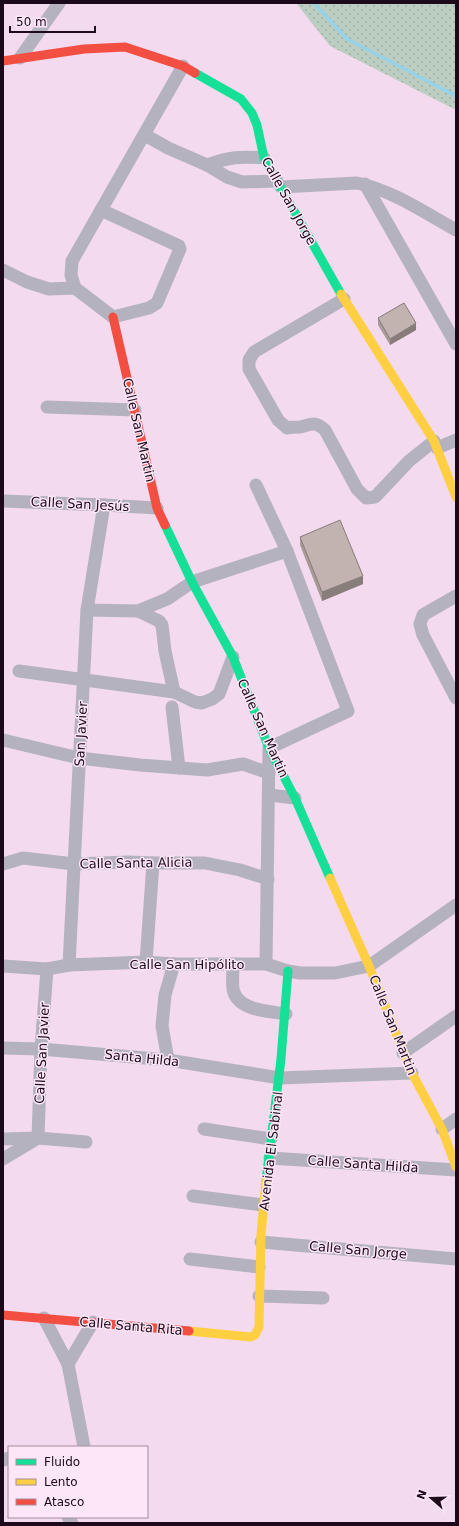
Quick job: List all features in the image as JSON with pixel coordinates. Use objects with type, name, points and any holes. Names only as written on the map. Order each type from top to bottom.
[{"type":"street","points":[[20,58],[59,3]]},
{"type":"street","name":"Calle San Jorge","points":[[3,61],[84,49],[125,46],[183,66],[241,99],[252,113],[257,125],[264,158],[344,299],[435,444],[456,497]]},
{"type":"street","points":[[75,288],[72,275],[72,262],[145,136],[183,66]]},
{"type":"street","points":[[145,136],[207,165],[227,177],[242,182],[279,184],[365,184],[388,193],[456,230]]},
{"type":"street","points":[[207,165],[233,157],[242,156],[264,158]]},
{"type":"street","points":[[365,184],[456,344]]},
{"type":"street","points":[[3,270],[27,282],[49,289],[75,288],[113,317],[149,308],[158,303],[180,246],[101,210]]},
{"type":"street","points":[[344,299],[254,352],[248,360],[249,369],[278,420],[287,428],[300,427],[312,423],[319,424],[325,430],[357,489],[366,498],[375,497],[409,461],[435,444],[456,440]]},
{"type":"street","name":"Calle San Martin","points":[[113,317],[157,508],[192,582],[233,657],[269,748],[295,798],[369,966],[403,1053],[442,1130],[456,1168]]},
{"type":"street","points":[[46,407],[135,410]]},
{"type":"street","points":[[256,485],[287,552],[348,711],[269,748],[266,964]]},
{"type":"street","name":"Calle San Jesús","points":[[3,501],[157,508]]},
{"type":"street","name":"San Javier","points":[[68,966],[88,610],[104,505]]},
{"type":"street","points":[[88,610],[138,611],[167,599],[192,582],[287,552]]},
{"type":"street","points":[[456,596],[423,615],[420,624],[423,635],[456,698]]},
{"type":"street","points":[[138,611],[159,621],[162,625],[165,651],[174,692]]},
{"type":"street","points":[[19,671],[174,692],[195,702],[202,703],[219,694],[233,657]]},
{"type":"street","points":[[155,689],[164,701],[172,707],[181,707],[195,702]]},
{"type":"street","points":[[172,707],[179,768]]},
{"type":"street","points":[[3,740],[79,758],[140,765],[214,770],[243,764],[269,773]]},
{"type":"street","points":[[269,795],[295,798]]},
{"type":"street","name":"Calle Santa Alicia","points":[[3,864],[23,858],[74,864],[129,862],[154,864],[205,863],[240,870],[268,879]]},
{"type":"street","points":[[146,962],[154,864]]},
{"type":"street","points":[[369,966],[456,905]]},
{"type":"street","name":"Calle San Hipólito","points":[[3,966],[47,968],[146,962],[174,964],[266,964],[300,973],[335,973],[369,966]]},
{"type":"street","points":[[168,1060],[162,1026],[165,995],[174,964]]},
{"type":"street","points":[[233,964],[233,990],[240,1001],[246,1006],[286,1014]]},
{"type":"street","name":"Calle San Javier","points":[[38,1138],[41,1049],[47,968]]},
{"type":"street","name":"Avenida El Sabinal","points":[[258,1331],[259,1267],[263,1206],[280,1078],[286,1014],[288,971]]},
{"type":"street","points":[[403,1053],[456,1016]]},
{"type":"street","name":"Santa Hilda","points":[[3,1048],[41,1049],[168,1060],[280,1078],[412,1073]]},
{"type":"street","points":[[442,1130],[456,1119]]},
{"type":"street","points":[[204,1130],[271,1139]]},
{"type":"street","points":[[3,1159],[38,1138]]},
{"type":"street","points":[[3,1139],[38,1138],[86,1142]]},
{"type":"street","name":"Calle Santa Hilda","points":[[270,1158],[456,1168]]},
{"type":"street","points":[[193,1196],[263,1206]]},
{"type":"street","name":"Calle San Jorge","points":[[261,1242],[456,1259]]},
{"type":"street","points":[[190,1259],[259,1267]]},
{"type":"street","points":[[259,1296],[323,1298]]},
{"type":"street","name":"Calle Santa Rita","points":[[3,1315],[251,1336],[255,1335],[258,1331]]},
{"type":"street","points":[[44,1318],[68,1364],[84,1446]]},
{"type":"street","points":[[68,1364],[93,1322]]},
{"type":"green space","points":[[296,3],[456,3],[456,110],[330,46]]},
{"type":"building","points":[[404,303],[416,323],[390,339],[378,318]]},
{"type":"building","points":[[340,520],[363,576],[322,592],[300,537]]},
{"type":"waterway","points":[[314,3],[347,39],[456,96]]},
{"type":"traffic: fast","points":[[195,73],[241,99],[252,113],[257,125],[264,158],[341,294]]},
{"type":"traffic: fast","points":[[165,525],[192,582],[233,657],[269,748],[295,798],[330,878]]},
{"type":"traffic: fast","points":[[266,1180],[281,1059],[288,971]]},
{"type":"traffic: slow","points":[[341,294],[434,441],[456,497]]},
{"type":"traffic: slow","points":[[330,878],[369,966],[412,1073],[442,1129],[456,1167]]},
{"type":"traffic: slow","points":[[189,1331],[251,1337],[255,1335],[259,1327],[261,1235],[266,1180]]},
{"type":"traffic: jam","points":[[3,61],[84,49],[125,47],[183,66],[195,73]]},
{"type":"traffic: jam","points":[[113,317],[157,508],[165,525]]},
{"type":"traffic: jam","points":[[3,1315],[189,1331]]}]
